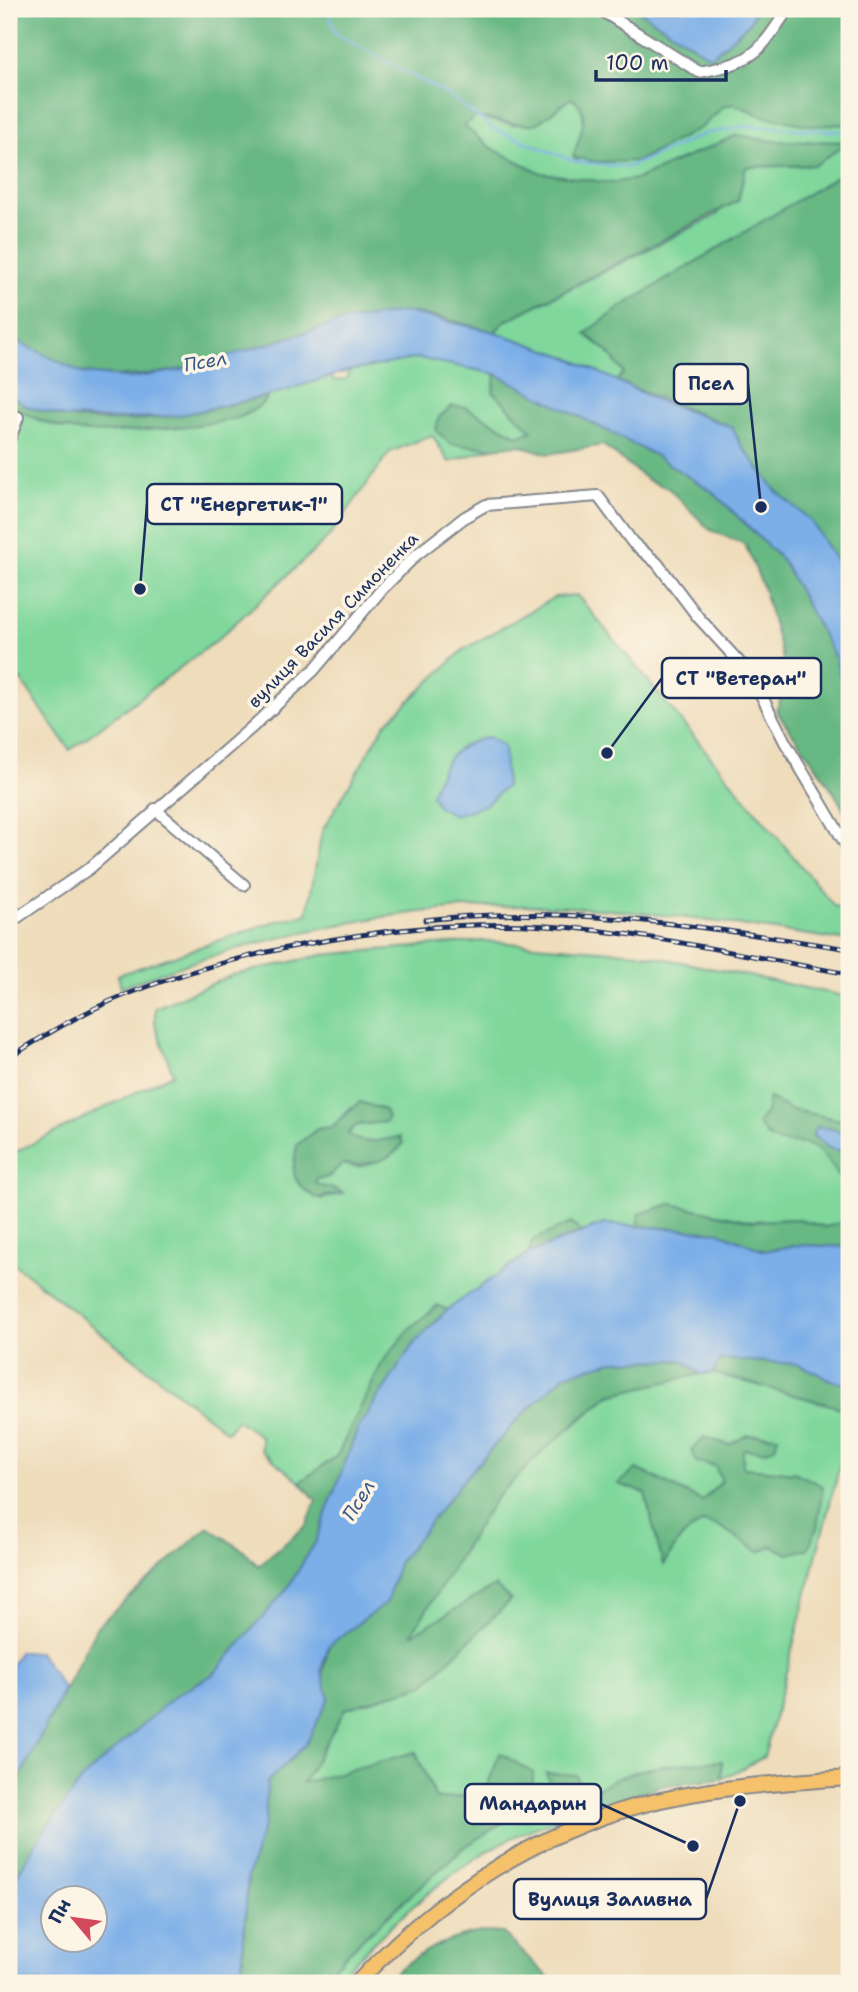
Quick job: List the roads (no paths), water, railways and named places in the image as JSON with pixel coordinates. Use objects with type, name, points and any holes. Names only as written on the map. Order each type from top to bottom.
[{"type":"main road","points":[[357,1983],[413,1926],[456,1891],[549,1839],[597,1819],[676,1797],[849,1778]]},
{"type":"street","points":[[599,9],[699,72],[737,65],[764,45],[788,9]]},
{"type":"street","points":[[9,441],[18,417]]},
{"type":"street","name":"вулиця Василя Симоненка","points":[[9,923],[90,868],[314,670],[382,589],[416,555],[465,517],[486,505],[598,496],[633,543],[657,564],[751,675],[785,742],[849,850]]},
{"type":"street","points":[[155,809],[244,885]]},
{"type":"water","points":[[636,9],[756,9],[750,22],[711,57]]},
{"type":"water","name":"Псел","points":[[405,312],[495,332],[567,357],[657,400],[732,427],[740,444],[776,491],[811,521],[840,568],[849,593],[849,714],[836,659],[783,561],[713,492],[653,454],[496,374],[418,358],[348,371],[268,396],[175,416],[108,419],[65,417],[26,406],[9,394],[9,337],[82,373],[131,378],[181,370],[344,321]]},
{"type":"water","points":[[489,737],[504,747],[506,786],[485,805],[454,815],[438,806],[431,795],[445,764],[465,745]]},
{"type":"water","points":[[816,1127],[833,1129],[849,1138],[849,1153],[829,1148],[813,1136]]},
{"type":"water","name":"Псел","points":[[604,1224],[719,1232],[764,1251],[799,1245],[849,1247],[849,1385],[798,1364],[720,1359],[713,1373],[700,1374],[683,1360],[612,1361],[565,1375],[522,1415],[465,1478],[398,1563],[387,1602],[329,1645],[321,1669],[329,1698],[306,1744],[267,1782],[265,1821],[248,1877],[242,1968],[245,1983],[9,1983],[9,1890],[34,1845],[82,1779],[176,1695],[214,1674],[287,1589],[315,1543],[358,1428],[413,1345],[447,1310],[529,1253]]},
{"type":"water","points":[[19,1652],[39,1652],[64,1689],[9,1799],[9,1669]]},
{"type":"waterway","points":[[327,9],[336,34],[448,95],[494,129],[576,162],[628,167],[704,134],[746,126],[849,132]]},
{"type":"railway","points":[[425,920],[531,914],[585,916],[691,926],[849,949]]},
{"type":"railway","points":[[9,1058],[95,1008],[173,978],[277,950],[387,932],[495,925],[584,929],[660,939],[849,974]]},
{"type":"place","name":"Псел","points":[[761,507]]},
{"type":"place","name":"СТ \"Енергетик-1\"","points":[[140,589]]},
{"type":"place","name":"СТ \"Ветеран\"","points":[[607,753]]},
{"type":"place","name":"Вулиця Заливна","points":[[740,1801]]},
{"type":"place","name":"Мандарин","points":[[693,1846]]}]
